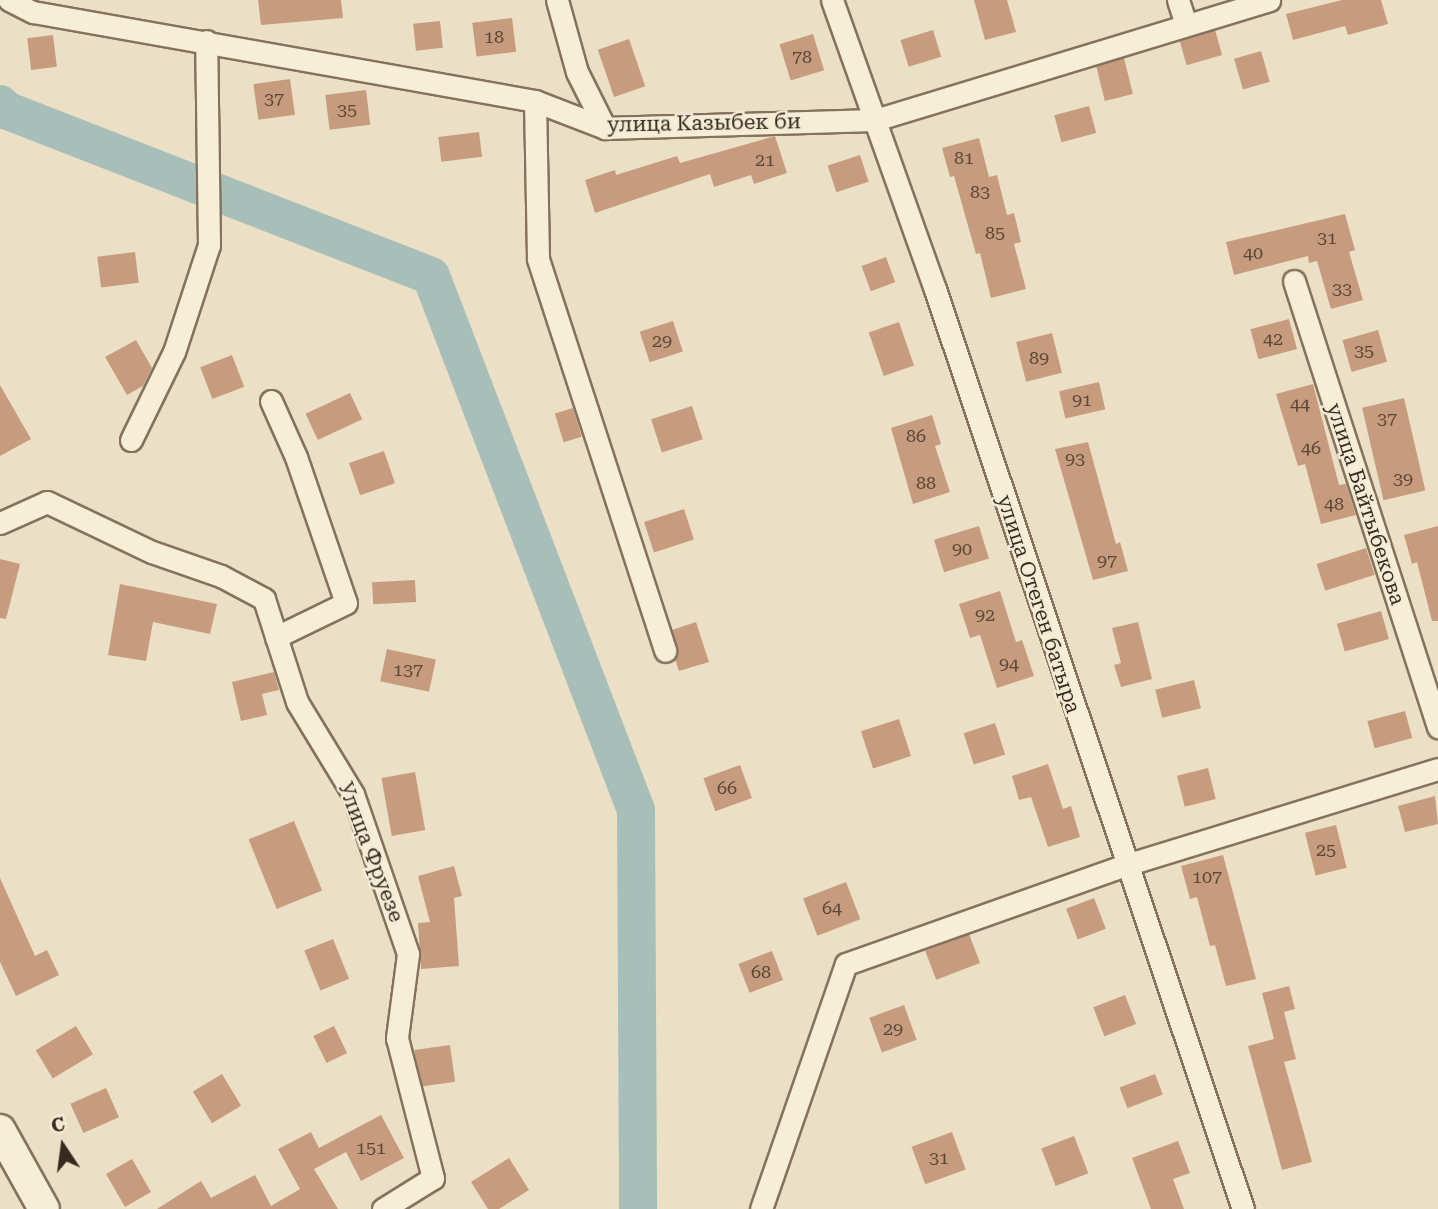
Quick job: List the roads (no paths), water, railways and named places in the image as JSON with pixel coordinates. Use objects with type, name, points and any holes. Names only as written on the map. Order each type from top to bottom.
[{"type":"main road","points":[[0,1130],[44,1209]]},
{"type":"street","name":"улица Казыбек би","points":[[9,0],[33,12],[535,101],[605,128],[875,120],[1269,0]]},
{"type":"street","points":[[557,0],[577,72],[605,128]]},
{"type":"street","name":"улица Отеген батыра","points":[[832,0],[935,289],[1242,1209]]},
{"type":"street","points":[[1178,0],[1186,25]]},
{"type":"street","points":[[131,440],[174,352],[209,245],[206,41]]},
{"type":"street","points":[[535,101],[538,259],[665,651]]},
{"type":"street","name":"улица Байтыбекова","points":[[1294,281],[1438,727]]},
{"type":"street","points":[[271,401],[296,457],[346,603],[276,637]]},
{"type":"street","name":"Улица Фруезе","points":[[0,523],[47,502],[152,552],[221,576],[264,599],[297,702],[354,794],[408,954],[397,1038],[433,1178],[383,1209]]},
{"type":"street","points":[[761,1209],[846,964],[1126,865],[1438,769]]},
{"type":"waterway","points":[[0,104],[8,111],[431,276],[636,810],[638,1209]]}]
